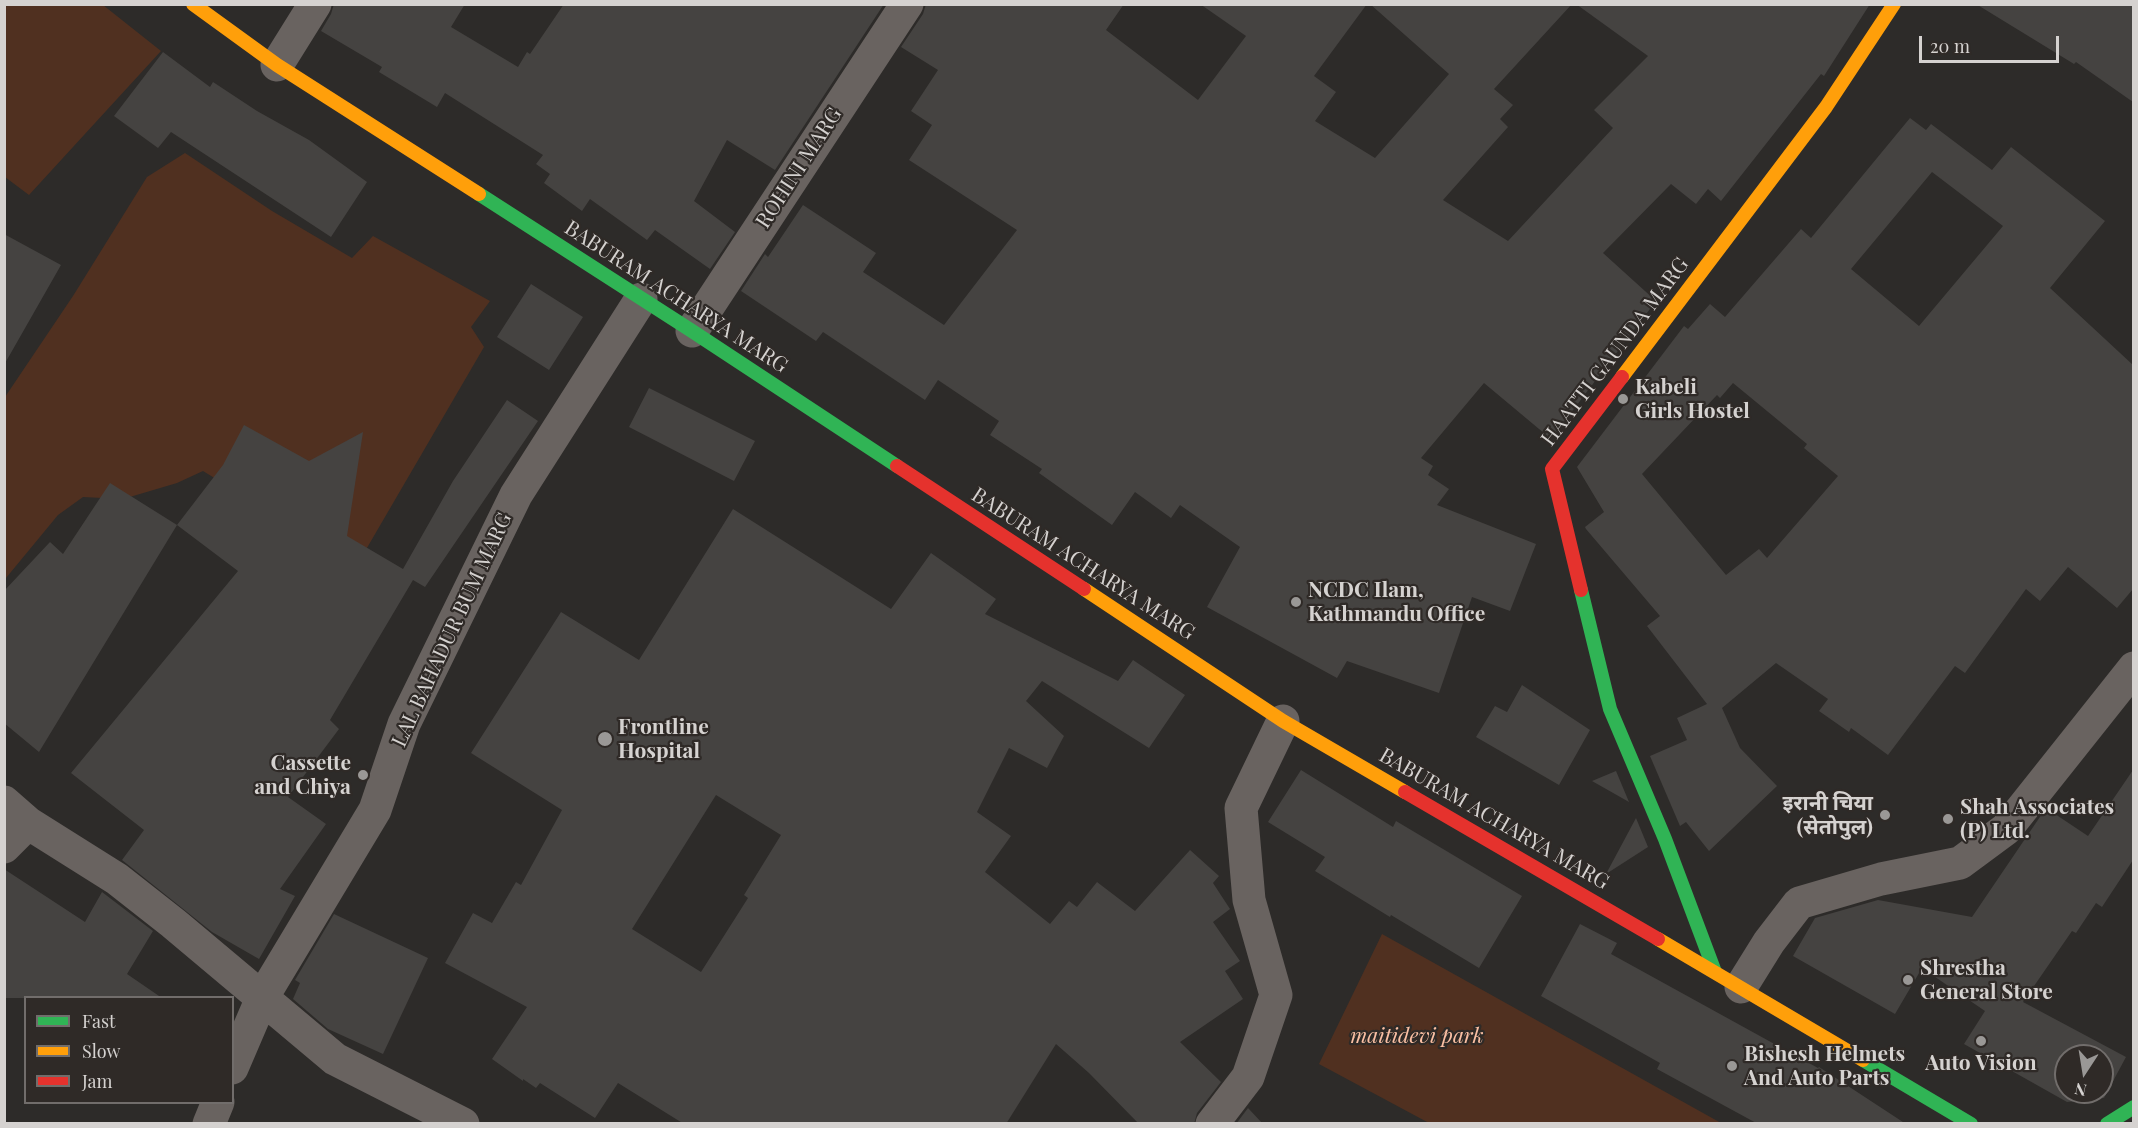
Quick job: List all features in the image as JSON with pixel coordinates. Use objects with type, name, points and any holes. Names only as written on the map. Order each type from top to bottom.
[{"type":"main road","name":"BABURAM ACHARYA MARG","points":[[193,4],[277,65],[692,331],[1283,721],[1971,1124]]},
{"type":"main road","name":"HAATTI GAUNDA MARG","points":[[1728,980],[1610,709],[1552,469],[1826,107],[1894,4]]},
{"type":"main road","points":[[2107,1124],[2133,1107]]},
{"type":"street","points":[[277,65],[315,4]]},
{"type":"street","name":"ROHINI MARG","points":[[692,331],[907,4]]},
{"type":"street","name":"LAL BAHADUR BUM MARG","points":[[234,1063],[262,998],[375,810],[404,724],[516,495],[641,299]]},
{"type":"street","points":[[1728,980],[1769,942],[1799,903],[1881,879],[1960,863],[2006,829],[2133,668]]},
{"type":"street","points":[[1212,1124],[1248,1077],[1276,995],[1249,900],[1241,808],[1283,721]]},
{"type":"street","points":[[4,847],[16,813],[117,879],[335,1059],[463,1124]]},
{"type":"street","points":[[209,1124],[217,1104]]},
{"type":"green space","points":[[5,5],[103,5],[161,51],[29,195],[5,177]]},
{"type":"green space","points":[[185,153],[272,211],[352,258],[373,236],[490,301],[471,327],[484,347],[357,565],[203,471],[177,483],[123,499],[83,497],[58,515],[6,578],[5,397],[73,296],[147,177]]},
{"type":"green space","name":"maitidevi park","points":[[1382,934],[1721,1123],[1429,1123],[1319,1064]]},
{"type":"building","points":[[334,4],[465,4],[451,27],[518,67],[527,52],[530,54],[564,4],[884,4],[775,170],[727,140],[694,201],[735,232],[710,269],[655,230],[647,240],[590,199],[582,211],[544,183],[550,174],[536,164],[543,155],[445,93],[437,107],[379,72],[382,67],[321,31]]},
{"type":"building","points":[[926,4],[1124,4],[1106,30],[1198,100],[1246,36],[1200,4],[1367,4],[1314,76],[1336,92],[1315,121],[1375,158],[1449,74],[1370,4],[1572,4],[1494,89],[1513,105],[1500,119],[1508,127],[1443,200],[1508,241],[1613,128],[1594,110],[1648,56],[1576,4],[1870,4],[1824,76],[1821,74],[1721,201],[1708,189],[1696,204],[1671,184],[1603,253],[1656,301],[1551,439],[1484,383],[1421,458],[1433,466],[1428,475],[1449,489],[1437,505],[1536,544],[1510,611],[1472,597],[1439,693],[1347,661],[1337,678],[1207,607],[1240,547],[1180,505],[1171,518],[1135,492],[1112,525],[1039,473],[1042,469],[990,435],[999,421],[938,380],[925,400],[823,332],[816,341],[741,291],[765,254],[768,257],[803,205],[876,253],[863,272],[944,325],[1017,230],[909,160],[932,125],[911,111],[938,70],[901,47],[923,14]]},
{"type":"building","points":[[1976,4],[2133,4],[2133,102],[2076,62],[2074,64]]},
{"type":"building","points":[[163,52],[210,87],[213,82],[257,111],[309,140],[367,182],[331,237],[171,132],[158,148],[114,116]]},
{"type":"building","points":[[1910,118],[1926,130],[1931,124],[1992,170],[2011,147],[2105,221],[2050,288],[2133,365],[2133,589],[2117,608],[2068,567],[2040,601],[2026,589],[1965,673],[1955,666],[1888,755],[1851,728],[1849,732],[1819,711],[1828,699],[1776,663],[1722,708],[1740,748],[1777,786],[1709,851],[1686,822],[1680,826],[1650,756],[1687,740],[1677,718],[1707,704],[1647,626],[1660,616],[1586,529],[1585,527],[1604,512],[1577,467],[1684,326],[1688,329],[1710,304],[1725,317],[1801,229],[1811,238]],"holes":[[[1932,172],[2003,226],[1919,326],[1851,269]],[[1733,383],[1807,444],[1804,448],[1838,476],[1767,558],[1759,549],[1726,575],[1642,474],[1717,395],[1720,398]]]},
{"type":"building","points":[[4,234],[61,265],[4,365]]},
{"type":"building","points":[[531,284],[583,317],[549,370],[497,337]]},
{"type":"building","points":[[649,388],[755,441],[734,481],[629,427]]},
{"type":"building","points":[[507,400],[538,421],[425,587],[413,580],[330,720],[339,729],[288,797],[326,824],[280,889],[295,896],[259,959],[212,932],[122,860],[144,830],[71,773],[238,571],[177,525],[223,465],[244,425],[309,461],[363,432],[347,536],[403,569],[453,481]]},
{"type":"building","points":[[110,483],[177,525],[39,752],[4,723],[4,591],[50,542],[63,554]]},
{"type":"building","points":[[733,509],[891,609],[931,553],[996,599],[985,614],[1118,681],[1133,660],[1185,695],[1149,748],[1042,681],[1026,701],[1064,736],[1047,768],[1009,748],[977,812],[1011,836],[985,872],[1050,924],[1069,901],[1077,907],[1097,882],[1135,911],[1190,850],[1219,876],[1213,883],[1230,909],[1213,922],[1240,961],[1225,971],[1243,999],[1180,1042],[1221,1082],[1197,1113],[1194,1124],[1139,1124],[1089,1073],[1056,1044],[1006,1124],[684,1124],[618,1083],[595,1118],[540,1083],[536,1088],[523,1079],[523,1081],[492,1059],[527,1007],[445,963],[473,913],[492,923],[516,882],[521,885],[562,810],[471,753],[561,612],[639,660]],"holes":[[[716,795],[781,835],[744,895],[748,898],[701,972],[632,929]]]},
{"type":"building","points":[[1522,685],[1590,730],[1559,785],[1476,737],[1495,706],[1507,712]]},
{"type":"building","points":[[1301,770],[1393,827],[1396,821],[1522,896],[1479,968],[1315,871],[1325,857],[1268,822]]},
{"type":"building","points":[[2133,770],[2133,860],[2102,907],[2096,903],[2076,933],[2072,931],[2023,1002],[2102,1044],[2054,1044],[2054,1095],[1964,1044],[1985,1011],[1922,968],[1895,1014],[1793,956],[1815,918],[1878,900],[1972,917],[2046,808],[2088,836]]},
{"type":"building","points":[[1616,771],[1629,802],[1592,781]]},
{"type":"building","points":[[1636,818],[1648,847],[1606,874]]},
{"type":"building","points":[[4,869],[85,922],[102,892],[153,931],[127,974],[159,996],[4,998]]},
{"type":"building","points":[[334,914],[428,958],[383,1054],[328,1029],[293,999],[300,983],[295,980]]},
{"type":"building","points":[[1580,924],[1617,943],[1611,954],[1819,1067],[1906,1124],[1758,1124],[1657,1069],[1660,1063],[1541,996]]},
{"type":"building","points":[[2114,1051],[2126,1057],[2114,1079]]},
{"type":"building","points":[[1248,1108],[1263,1124],[1236,1124]]},
{"type":"traffic: fast","points":[[479,194],[897,466]]},
{"type":"traffic: fast","points":[[1581,590],[1610,709],[1665,839],[1715,972]]},
{"type":"traffic: fast","points":[[1863,1060],[1971,1124]]},
{"type":"traffic: fast","points":[[2107,1124],[2134,1107]]},
{"type":"traffic: slow","points":[[193,4],[277,65],[479,194]]},
{"type":"traffic: slow","points":[[1622,377],[1826,107],[1894,4]]},
{"type":"traffic: slow","points":[[1084,589],[1283,721],[1405,792]]},
{"type":"traffic: slow","points":[[1658,939],[1863,1060]]},
{"type":"traffic: jam","points":[[1581,590],[1552,469],[1622,377]]},
{"type":"traffic: jam","points":[[897,466],[1084,589]]},
{"type":"traffic: jam","points":[[1405,792],[1658,939]]},
{"type":"place","name":"Kabeli Girls Hostel","points":[[1623,399]]},
{"type":"place","name":"NCDC Ilam, Kathmandu Office","points":[[1296,602]]},
{"type":"place","name":"Frontline Hospital","points":[[605,739]]},
{"type":"place","name":"Cassette and Chiya","points":[[363,775]]},
{"type":"place","name":"इरानी चिया (सेतोपुल)","points":[[1885,815]]},
{"type":"place","name":"Shah Associates (P) Ltd.","points":[[1948,819]]},
{"type":"place","name":"Shrestha General Store","points":[[1908,980]]},
{"type":"place","name":"Auto Vision","points":[[1981,1041]]},
{"type":"place","name":"Bishesh Helmets And Auto Parts","points":[[1732,1066]]}]
